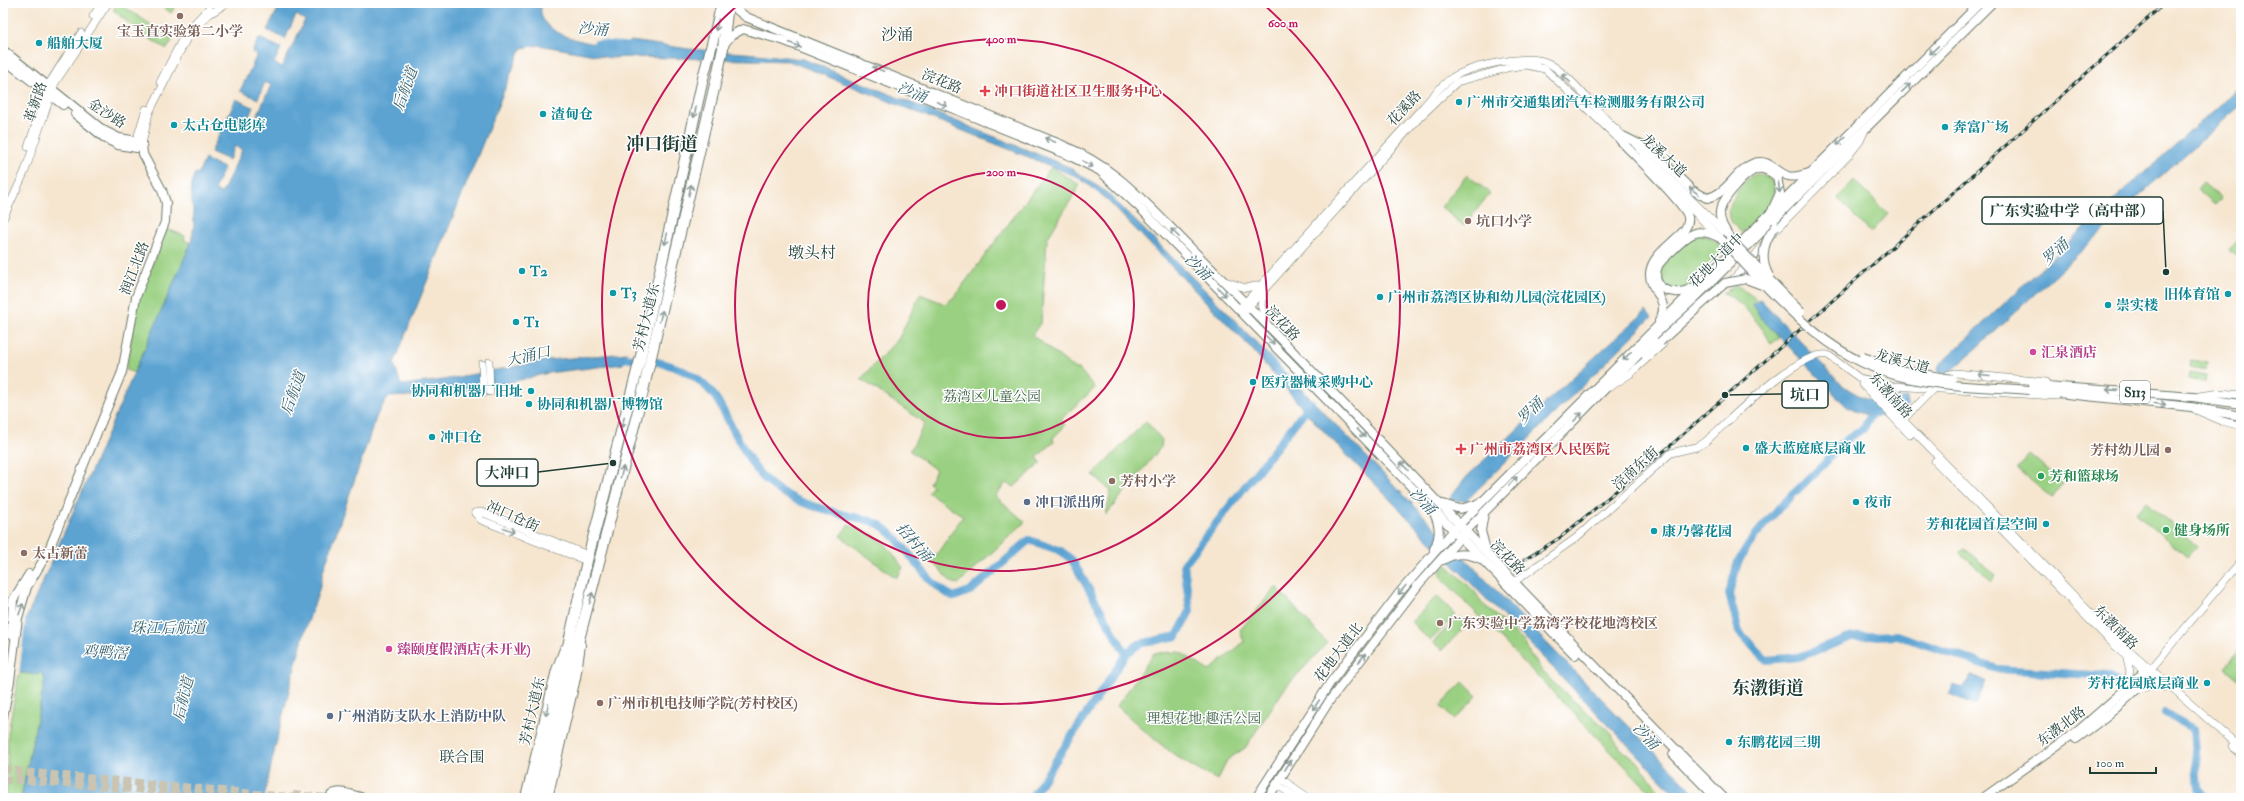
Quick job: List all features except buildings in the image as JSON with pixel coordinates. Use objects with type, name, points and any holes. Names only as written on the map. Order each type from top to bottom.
[{"type":"highway","name":"芳村大道东","points":[[576,634],[588,558],[645,360],[704,74],[722,3]]},
{"type":"highway","name":"芳村大道东","points":[[534,798],[557,714],[717,76],[724,46],[728,3]]},
{"type":"highway","name":"芳村大道东","points":[[542,798],[557,714]]},
{"type":"main road","name":"浣花路","points":[[728,3],[745,17],[910,81],[1084,154],[1112,172],[1128,185],[1223,280],[1244,308],[1269,328],[1439,507],[1450,515],[1460,531],[1482,559],[1716,798]]},
{"type":"main road","name":"花地大道中","points":[[1460,531],[1654,328],[1702,283],[1865,116],[1980,3]]},
{"type":"main road","name":"花地大道中","points":[[1483,506],[1597,399],[1881,112],[1992,3]]},
{"type":"main road","points":[[758,33],[754,28],[757,23],[760,23]]},
{"type":"main road","name":"浣花路","points":[[724,46],[732,34],[743,29],[804,48],[1084,162],[1100,171],[1122,189],[1244,308],[1426,501],[1439,507]]},
{"type":"main road","name":"金沙路","points":[[3,50],[49,91]]},
{"type":"main road","name":"金沙路","points":[[3,59],[112,135],[139,144]]},
{"type":"main road","points":[[1776,292],[1767,273],[1763,254],[1767,237],[1881,112]]},
{"type":"main road","points":[[1622,138],[1651,150],[1692,190],[1707,198],[1718,194],[1743,170],[1755,163],[1769,164],[1793,177],[1812,172]]},
{"type":"main road","points":[[1622,138],[1688,216],[1688,223],[1684,231],[1660,254],[1653,263],[1650,276],[1661,291],[1670,293],[1680,293],[1702,283]]},
{"type":"main road","name":"润江北路","points":[[41,559],[122,372],[136,297],[165,222],[166,209],[162,190],[139,144]]},
{"type":"main road","points":[[1731,240],[1721,221],[1721,205],[1731,191],[1754,170],[1769,170],[1777,177],[1780,193],[1770,214]]},
{"type":"main road","points":[[1654,328],[1661,318],[1663,308],[1657,275],[1658,266],[1686,237],[1699,232],[1711,233],[1720,238]]},
{"type":"main road","name":"龙溪大道","points":[[1720,238],[1831,345],[1858,362],[1885,372],[1935,383],[2029,387],[2078,387],[2193,397],[2241,404]]},
{"type":"main road","name":"龙溪大道","points":[[1731,240],[1776,292]]},
{"type":"main road","points":[[1597,399],[1725,283],[1740,279],[1755,281],[1776,292]]},
{"type":"main road","name":"龙溪大道","points":[[2029,387],[2079,396],[2191,407],[2241,416]]},
{"type":"main road","points":[[1438,564],[1451,556],[1462,554],[1482,559],[1481,524],[1483,506],[1460,509],[1450,515],[1439,507]]},
{"type":"main road","points":[[1430,557],[1438,541],[1440,531],[1439,507]]},
{"type":"main road","name":"浣花路","points":[[1460,531],[1482,559],[1514,582],[1623,697],[1724,798]]},
{"type":"main road","name":"花地大道北","points":[[1256,798],[1330,683],[1430,557],[1451,541],[1460,531]]},
{"type":"main road","name":"花地大道北","points":[[1268,798],[1330,700],[1393,616],[1438,564],[1451,541]]},
{"type":"main road","points":[[3,696],[11,635],[13,600],[41,559]]},
{"type":"main road","points":[[3,717],[19,613],[29,583],[41,559]]},
{"type":"main road","name":"芳村大道东","points":[[525,798],[556,670],[576,634]]},
{"type":"main road","name":"芳村大道东","points":[[548,798],[579,664],[576,634]]},
{"type":"main road","name":"东漖北路","points":[[1993,798],[2083,734],[2135,691],[2148,672]]},
{"type":"main road","name":"东漖北路","points":[[1982,798],[2066,740],[2148,672]]},
{"type":"main road","points":[[329,798],[333,793],[338,792],[363,798]]},
{"type":"street","name":"革新路","points":[[3,208],[59,66],[102,3]]},
{"type":"street","name":"革新路","points":[[3,219],[25,171],[49,91],[108,3]]},
{"type":"street","name":"润江北路","points":[[139,144],[144,114],[176,48],[190,26],[204,12],[218,3]]},
{"type":"street","points":[[139,144],[150,113],[188,36],[208,15],[227,3]]},
{"type":"street","name":"花溪路","points":[[1244,308],[1442,86],[1455,76],[1464,72],[1520,60],[1533,59],[1549,63],[1564,75],[1622,138]]},
{"type":"street","points":[[1609,388],[1641,365],[1728,285],[1749,263],[1773,233],[1848,156],[1860,141],[1866,128]]},
{"type":"street","name":"龙溪大道","points":[[1622,138],[1646,154],[1720,238]]},
{"type":"street","name":"龙溪大道","points":[[1674,186],[1731,240]]},
{"type":"street","points":[[1223,280],[1238,287],[1263,288],[1261,305],[1269,328]]},
{"type":"street","name":"浣南东街","points":[[1514,582],[1576,538],[1671,453],[1696,447],[1704,443],[1785,371],[1797,363],[1818,355],[1828,355],[1856,376]]},
{"type":"street","points":[[485,363],[486,393]]},
{"type":"street","points":[[1899,419],[1947,375],[1960,373],[2078,387]]},
{"type":"street","points":[[1899,419],[1935,394],[1944,390],[1949,380],[1960,373]]},
{"type":"street","points":[[1856,376],[1882,385],[2032,396],[2079,396]]},
{"type":"street","name":"东漖南路","points":[[1856,376],[2148,672],[2241,754]]},
{"type":"street","points":[[2193,397],[2221,394],[2241,395]]},
{"type":"street","points":[[2191,407],[2222,421],[2241,426]]},
{"type":"street","name":"东漖南路","points":[[1899,419],[2126,656],[2148,672],[2241,748]]},
{"type":"street","name":"冲口仓街","points":[[481,512],[588,558],[481,520],[475,513],[481,512]]},
{"type":"street","name":"东漖北路","points":[[2148,672],[2241,561]]},
{"type":"street","points":[[2123,692],[2130,672],[2126,656]]},
{"type":"street","points":[[2135,691],[2151,685],[2164,686]]},
{"type":"street","points":[[1278,781],[1296,798]]},
{"type":"street","points":[[1278,781],[1310,798]]},
{"type":"green space","points":[[118,3],[173,39],[167,49],[143,35],[113,10]]},
{"type":"green space","points":[[158,3],[178,3],[171,13]]},
{"type":"green space","name":"荔湾区儿童公园","points":[[1051,167],[1080,185],[1047,239],[1041,322],[1032,335],[1075,369],[1079,369],[1095,388],[1061,419],[1065,426],[1053,438],[1054,442],[1037,457],[1041,463],[1014,487],[1006,483],[995,496],[1025,522],[958,584],[951,582],[932,561],[963,516],[928,492],[933,486],[929,483],[936,470],[910,451],[925,423],[861,379],[899,338],[920,294],[945,304],[954,297]]},
{"type":"green space","points":[[1756,174],[1769,178],[1775,189],[1774,196],[1766,210],[1742,233],[1732,223],[1728,212],[1732,201],[1742,185],[1746,180]]},
{"type":"green space","points":[[1467,175],[1490,193],[1464,226],[1441,207]]},
{"type":"green space","points":[[1854,180],[1888,214],[1871,233],[1838,198]]},
{"type":"green space","points":[[2203,183],[2221,198],[2215,205],[2197,190]]},
{"type":"green space","points":[[167,229],[185,236],[184,240],[191,243],[135,373],[126,370],[138,300]]},
{"type":"green space","points":[[1701,235],[1712,238],[1726,249],[1686,288],[1681,291],[1667,287],[1660,276],[1660,270],[1663,264],[1688,239]]},
{"type":"green space","points":[[2240,236],[2241,249],[2236,256],[2229,250]]},
{"type":"green space","points":[[1737,285],[1756,299],[1752,305],[1779,338],[1771,344],[1763,330],[1744,307],[1723,293]]},
{"type":"green space","points":[[2191,360],[2207,363],[2206,370],[2190,367]]},
{"type":"green space","points":[[2190,372],[2206,375],[2205,382],[2189,379]]},
{"type":"green space","points":[[1146,421],[1162,440],[1161,447],[1106,515],[1111,491],[1093,475]]},
{"type":"green space","name":"芳和篮球场","points":[[2029,454],[2064,483],[2052,498],[2017,469]]},
{"type":"green space","name":"健身场所","points":[[2146,502],[2197,546],[2187,557],[2136,513]]},
{"type":"green space","points":[[848,525],[875,536],[886,544],[903,568],[896,578],[840,536]]},
{"type":"green space","points":[[1965,549],[1995,575],[1992,581],[1960,552]]},
{"type":"green space","points":[[1447,565],[1475,592],[1482,603],[1524,642],[1530,654],[1542,671],[1560,689],[1608,730],[1621,749],[1638,762],[1664,798],[1656,798],[1441,577],[1441,570]]},
{"type":"green space","name":"理想花地·趣活公园","points":[[1276,587],[1327,643],[1285,688],[1245,748],[1227,760],[1218,780],[1177,757],[1117,706],[1154,653],[1180,652],[1209,671],[1244,642],[1240,630]]},
{"type":"green space","points":[[1437,596],[1456,615],[1430,641],[1411,622]]},
{"type":"green space","points":[[1459,617],[1467,625],[1442,650],[1433,642]]},
{"type":"green space","points":[[2241,648],[2241,681],[2225,668]]},
{"type":"green space","points":[[39,672],[43,675],[45,680],[21,798],[6,798],[8,733],[19,673],[37,675]]},
{"type":"green space","points":[[1463,682],[1477,696],[1454,720],[1440,706]]},
{"type":"water","name":"珠江后航道","points":[[277,3],[542,3],[541,15],[547,24],[557,32],[570,38],[599,45],[623,48],[631,41],[689,49],[803,59],[1069,167],[1106,192],[1218,303],[1575,672],[1700,798],[1679,798],[1311,418],[1250,347],[1106,199],[1078,177],[789,61],[632,57],[611,58],[539,45],[522,48],[518,56],[394,363],[401,385],[443,380],[549,360],[627,353],[623,364],[548,373],[463,394],[388,397],[377,415],[323,571],[292,680],[264,798],[21,798],[45,680],[43,675],[39,672],[38,675],[3,670],[3,637],[13,631],[27,617],[191,243],[194,221],[191,191],[195,173],[198,174],[205,159],[224,168],[214,190],[222,193],[242,150],[235,146],[229,160],[211,152],[236,99],[253,107],[245,126],[251,129],[271,85],[265,82],[258,99],[240,91],[257,55],[252,52],[259,38],[281,48],[274,63],[282,67],[305,20],[296,15],[285,39],[267,30],[278,9],[275,7]]},
{"type":"water","points":[[2241,86],[2241,105],[2143,192],[1960,363],[1948,373],[1938,372],[1937,367],[2117,197]]},
{"type":"water","points":[[1760,299],[1841,384],[1853,392],[1871,400],[1892,401],[1907,398],[1908,406],[1901,411],[1886,416],[1862,414],[1847,407],[1763,320],[1752,305]]},
{"type":"water","points":[[1646,311],[1652,317],[1466,501],[1449,500],[1461,483],[1477,467]]},
{"type":"water","points":[[1972,675],[1986,681],[1976,705],[1949,694],[1954,685],[1962,688]]},
{"type":"pier","points":[[26,615],[19,675],[3,672],[6,633]]},
{"type":"waterway","name":"沙涌","points":[[597,44],[635,47]]},
{"type":"waterway","name":"招村涌","points":[[614,359],[641,359],[669,365],[695,378],[706,386],[715,397],[752,462],[769,483],[786,495],[814,507],[877,523],[882,526],[895,537],[934,583],[943,591],[954,597],[972,590],[1029,540],[1061,551],[1072,560],[1126,654]]},
{"type":"waterway","points":[[1031,798],[1126,654],[1139,644],[1177,636],[1190,611],[1184,564],[1311,403]]},
{"type":"waterway","points":[[1874,409],[1864,428],[1840,444],[1824,464],[1780,507],[1753,538],[1738,562],[1729,594],[1739,632],[1766,660],[1799,657],[1852,637],[1897,635],[1997,669],[2108,676],[2116,682]]},
{"type":"waterway","points":[[2165,713],[2193,729],[2198,788],[2207,798]]},
{"type":"tunnel","points":[[3,768],[22,772],[298,798]]},
{"type":"tunnel","points":[[3,780],[21,780],[245,798]]},
{"type":"tunnel","points":[[293,795],[328,798]]},
{"type":"railway","points":[[1524,560],[1561,537],[1670,446],[2165,3]]},
{"type":"place","name":"宝玉直实验第二小学","points":[[180,16]]},
{"type":"place","name":"船舶大厦","points":[[39,43]]},
{"type":"place","name":"冲口街道社区卫生服务中心","points":[[985,91]]},
{"type":"place","name":"广州市交通集团汽车检测服务有限公司","points":[[1459,102]]},
{"type":"place","name":"渣甸仓","points":[[543,114]]},
{"type":"place","name":"太古仓电影库","points":[[174,125]]},
{"type":"place","name":"奔富广场","points":[[1945,127]]},
{"type":"place","name":"坑口小学","points":[[1468,221]]},
{"type":"place","name":"T2","points":[[522,271]]},
{"type":"place","name":"广东实验中学（高中部）","points":[[2166,272]]},
{"type":"place","name":"T3","points":[[613,293]]},
{"type":"place","name":"旧体育馆","points":[[2228,294]]},
{"type":"place","name":"广州市荔湾区协和幼儿园(浣花园区)","points":[[1380,297]]},
{"type":"place","name":"崇实楼","points":[[2108,305]]},
{"type":"place","name":"T1","points":[[516,322]]},
{"type":"place","name":"汇泉酒店","points":[[2033,352]]},
{"type":"place","name":"医疗器械采购中心","points":[[1253,382]]},
{"type":"place","name":"协同和机器厂旧址","points":[[531,391]]},
{"type":"place","name":"坑口","points":[[1725,395]]},
{"type":"place","name":"协同和机器厂博物馆","points":[[529,404]]},
{"type":"place","name":"冲口仓","points":[[432,437]]},
{"type":"place","name":"盛大蓝庭底层商业","points":[[1746,448]]},
{"type":"place","name":"广州市荔湾区人民医院","points":[[1461,449]]},
{"type":"place","name":"芳村幼儿园","points":[[2168,450]]},
{"type":"place","name":"大冲口","points":[[613,463]]},
{"type":"place","name":"芳和篮球场","points":[[2041,476]]},
{"type":"place","name":"芳村小学","points":[[1112,481]]},
{"type":"place","name":"冲口派出所","points":[[1027,502]]},
{"type":"place","name":"夜市","points":[[1856,502]]},
{"type":"place","name":"芳和花园首层空间","points":[[2046,524]]},
{"type":"place","name":"健身场所","points":[[2166,530]]},
{"type":"place","name":"康乃馨花园","points":[[1654,531]]},
{"type":"place","name":"太古新蕾","points":[[24,553]]},
{"type":"place","name":"广东实验中学荔湾学校花地湾校区","points":[[1440,623]]},
{"type":"place","name":"臻颐度假酒店(未开业)","points":[[389,649]]},
{"type":"place","name":"芳村花园底层商业","points":[[2207,683]]},
{"type":"place","name":"广州市机电技师学院(芳村校区)","points":[[600,703]]},
{"type":"place","name":"广州消防支队水上消防中队","points":[[330,716]]},
{"type":"place","name":"东鹏花园三期","points":[[1729,742]]},
{"type":"district","name":"沙涌","points":[[897,34]]},
{"type":"district","name":"冲口街道","points":[[662,144]]},
{"type":"district","name":"墩头村","points":[[812,252]]},
{"type":"district","name":"东漖街道","points":[[1768,688]]},
{"type":"district","name":"联合围","points":[[462,757]]},
{"type":"water label","name":"后航道","points":[[405,89]]},
{"type":"water label","name":"罗涌","points":[[2055,252]]},
{"type":"water label","name":"大涌口","points":[[528,356]]},
{"type":"water label","name":"后航道","points":[[293,393]]},
{"type":"water label","name":"罗涌","points":[[1530,411]]},
{"type":"water label","name":"鸡鸭滘","points":[[105,652]]},
{"type":"water label","name":"后航道","points":[[183,699]]}]
